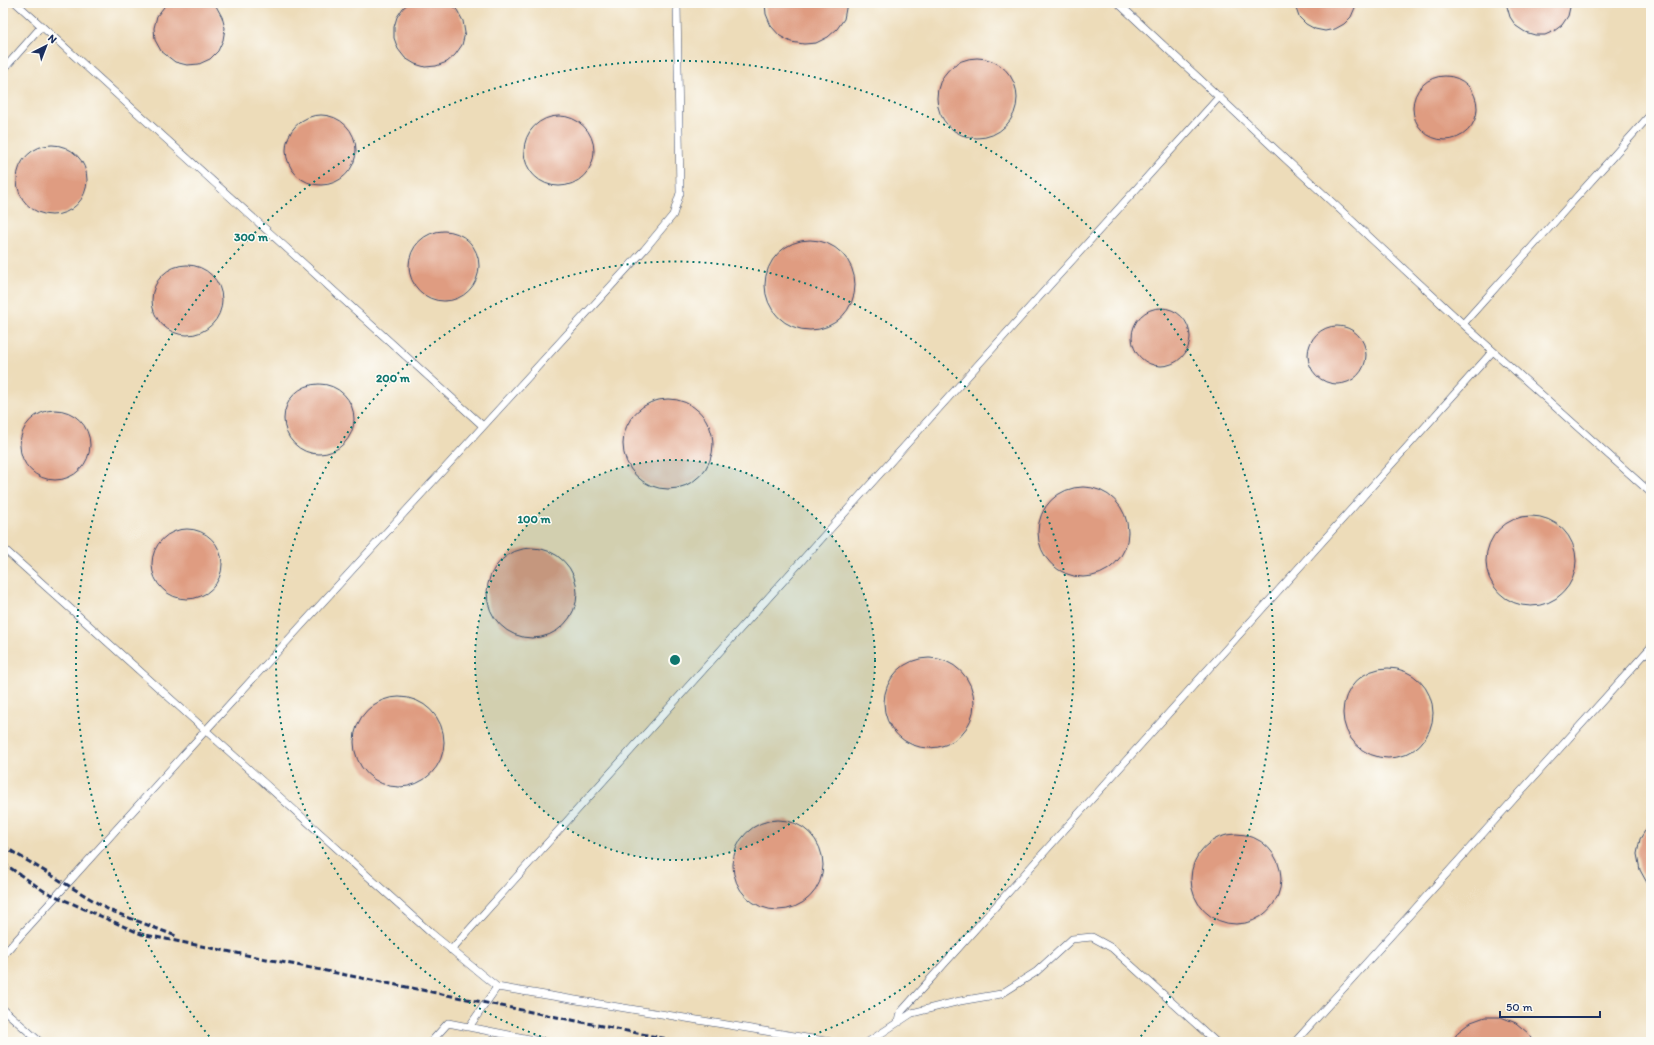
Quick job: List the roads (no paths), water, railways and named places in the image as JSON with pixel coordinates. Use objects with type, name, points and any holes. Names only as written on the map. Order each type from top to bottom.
[{"type":"lane","points":[[16,3],[483,426]]},
{"type":"lane","points":[[3,955],[638,256],[673,215],[680,193],[677,3]]},
{"type":"lane","points":[[1118,3],[1220,96],[1463,324],[1651,493]]},
{"type":"lane","points":[[3,70],[41,27]]},
{"type":"lane","points":[[451,950],[1220,96]]},
{"type":"lane","points":[[1463,324],[1651,114]]},
{"type":"lane","points":[[899,1022],[902,1012],[907,1006],[1493,351]]},
{"type":"lane","points":[[3,548],[451,950],[497,987],[831,1042]]},
{"type":"lane","points":[[1295,1042],[1651,646]]},
{"type":"lane","points":[[868,1042],[912,1013],[960,1001],[1001,994],[1036,972],[1072,939],[1092,937],[1112,948],[1216,1042]]},
{"type":"lane","points":[[469,1027],[497,987]]},
{"type":"lane","points":[[3,1009],[40,1042]]},
{"type":"lane","points":[[431,1042],[448,1023],[545,1042]]},
{"type":"railway","points":[[3,846],[109,910],[176,936]]},
{"type":"railway","points":[[3,863],[44,891],[141,934],[682,1042]]}]
